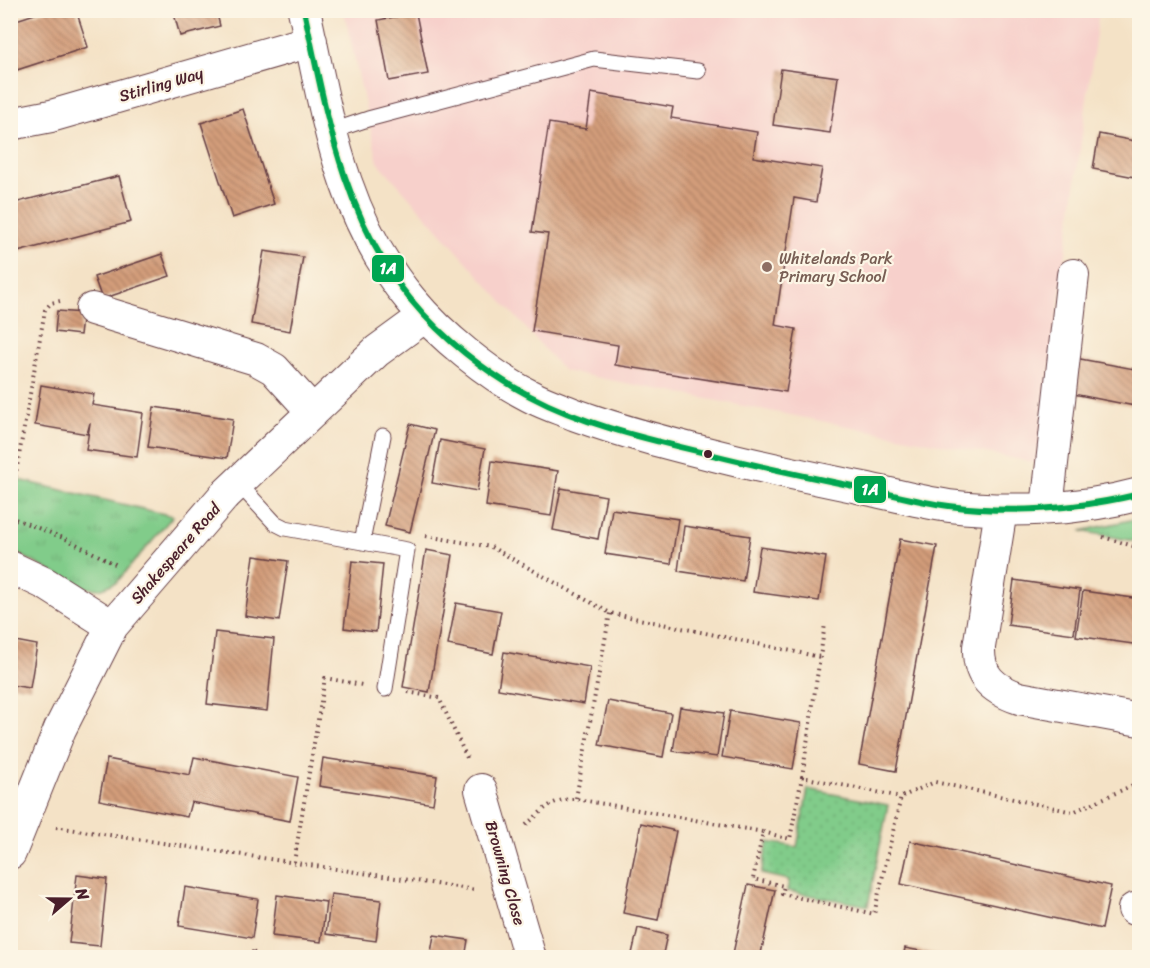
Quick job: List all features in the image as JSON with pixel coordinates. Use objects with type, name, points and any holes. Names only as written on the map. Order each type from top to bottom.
[{"type":"street","points":[[304,10],[329,132],[347,188],[374,247],[398,284],[425,316],[493,372],[530,396],[611,428],[815,478],[947,506],[1000,510],[1047,508],[1123,499],[1140,494]]},
{"type":"street","name":"Stirling Way","points":[[10,124],[51,116],[311,41]]},
{"type":"street","points":[[1047,508],[1073,275]]},
{"type":"street","points":[[92,309],[256,359],[274,369],[313,412]]},
{"type":"street","name":"Shakespeare Road","points":[[10,853],[60,729],[112,626],[224,496],[377,351],[425,316]]},
{"type":"street","points":[[1000,510],[979,647],[978,662],[984,674],[1005,693],[1020,698],[1140,720]]},
{"type":"street","points":[[10,567],[46,584],[112,626]]},
{"type":"street","name":"Browning Close","points":[[481,789],[530,957]]},
{"type":"lane","points":[[329,132],[368,118],[594,59],[698,71]]},
{"type":"lane","points":[[362,542],[383,436]]},
{"type":"lane","points":[[238,483],[275,523],[285,528],[407,550],[385,689]]},
{"type":"path","points":[[10,506],[45,310],[51,303],[58,301],[92,309]]},
{"type":"path","points":[[10,517],[66,539],[150,582]]},
{"type":"path","points":[[427,536],[491,547],[610,613],[820,657]]},
{"type":"path","points":[[576,799],[610,613]]},
{"type":"path","points":[[499,849],[552,802],[563,799],[576,799],[763,832],[790,839],[802,777],[825,624]]},
{"type":"path","points":[[294,862],[325,678],[439,698],[481,789]]},
{"type":"path","points":[[802,777],[901,797],[935,782],[1073,812],[1140,782]]},
{"type":"path","points":[[763,832],[753,879],[784,886],[782,894],[874,914],[901,797]]},
{"type":"path","points":[[23,822],[512,895]]},
{"type":"path","points":[[252,957],[254,947]]},
{"type":"shaded area","name":"Whitelands Park Primary School","points":[[344,11],[1099,11],[1037,463],[564,371],[378,162]]},
{"type":"green space","points":[[15,479],[173,516],[117,582],[100,589],[87,588],[11,550],[11,505]]},
{"type":"green space","points":[[1139,518],[1139,542],[1081,531]]},
{"type":"green space","points":[[808,789],[888,805],[868,906],[787,891],[789,880],[761,874],[768,842],[797,847]]},
{"type":"building","points":[[47,10],[76,10],[88,47],[17,70],[10,51],[10,22]]},
{"type":"building","points":[[173,10],[216,10],[220,26],[180,36]]},
{"type":"building","points":[[416,13],[428,74],[389,81],[378,20]]},
{"type":"building","points":[[781,69],[838,77],[830,133],[773,125]]},
{"type":"building","name":"Whitelands Park Primary School","points":[[591,93],[673,107],[671,118],[757,132],[753,157],[822,168],[816,202],[794,198],[775,325],[796,329],[786,392],[615,365],[618,345],[532,331],[548,234],[532,232],[549,123],[586,129]]},
{"type":"building","points":[[243,109],[274,204],[232,218],[201,123]]},
{"type":"building","points":[[1099,134],[1140,142],[1140,178],[1093,169]]},
{"type":"building","points":[[119,176],[131,222],[10,254],[10,204]]},
{"type":"building","points":[[264,251],[303,257],[290,331],[251,324]]},
{"type":"building","points":[[162,254],[170,276],[102,299],[94,277]]},
{"type":"building","points":[[57,311],[83,313],[80,335],[55,332]]},
{"type":"building","points":[[1075,358],[1140,370],[1140,407],[1068,393]]},
{"type":"building","points":[[41,385],[94,394],[92,405],[143,413],[137,457],[86,450],[90,423],[87,434],[35,425]]},
{"type":"building","points":[[154,407],[233,419],[227,458],[148,447]]},
{"type":"building","points":[[410,424],[435,430],[410,532],[385,526]]},
{"type":"building","points":[[440,440],[485,449],[477,491],[432,483]]},
{"type":"building","points":[[492,461],[558,471],[551,516],[486,506]]},
{"type":"building","points":[[561,488],[606,496],[598,539],[553,530]]},
{"type":"building","points":[[612,509],[678,519],[671,564],[605,554]]},
{"type":"building","points":[[684,526],[750,536],[743,581],[678,571]]},
{"type":"building","points":[[900,539],[937,546],[896,771],[859,764]]},
{"type":"building","points":[[760,547],[826,557],[819,601],[753,592]]},
{"type":"building","points":[[426,550],[453,555],[429,692],[403,687]]},
{"type":"building","points":[[254,556],[288,561],[279,621],[245,616]]},
{"type":"building","points":[[352,561],[383,564],[376,632],[344,628]]},
{"type":"building","points":[[1014,580],[1080,590],[1074,634],[1008,625]]},
{"type":"building","points":[[1083,591],[1140,599],[1140,645],[1076,636]]},
{"type":"building","points":[[456,603],[501,611],[493,654],[448,645]]},
{"type":"building","points":[[215,632],[274,639],[267,711],[207,704]]},
{"type":"building","points":[[10,640],[37,645],[30,688],[10,685]]},
{"type":"building","points":[[504,652],[590,667],[584,704],[498,689]]},
{"type":"building","points":[[608,701],[671,713],[663,757],[599,745]]},
{"type":"building","points":[[680,707],[724,713],[717,757],[673,751]]},
{"type":"building","points":[[730,711],[801,723],[793,769],[722,757]]},
{"type":"building","points":[[194,757],[298,777],[290,821],[191,802],[187,817],[99,800],[107,759],[190,775]]},
{"type":"building","points":[[323,758],[437,776],[433,804],[319,786]]},
{"type":"building","points":[[641,823],[676,831],[658,920],[623,913]]},
{"type":"building","points":[[910,841],[1111,886],[1102,929],[901,884]]},
{"type":"building","points":[[77,875],[107,879],[100,946],[69,943]]},
{"type":"building","points":[[748,885],[775,890],[760,958],[732,958]]},
{"type":"building","points":[[185,887],[258,899],[252,938],[179,926]]},
{"type":"building","points":[[331,894],[381,900],[376,941],[326,934]]},
{"type":"building","points":[[277,895],[326,902],[321,942],[272,936]]},
{"type":"building","points":[[638,928],[667,935],[662,958],[631,958]]},
{"type":"building","points":[[434,935],[468,940],[465,958],[430,958]]},
{"type":"building","points":[[905,948],[947,956],[947,958],[903,958]]},
{"type":"transit line","name":"1A","points":[[304,10],[320,87],[340,162],[369,234],[388,268],[423,314],[466,354],[514,387],[551,407],[643,438],[767,468],[937,504],[997,510],[1044,509],[1140,494]]},
{"type":"place","name":"Whitelands Park Primary School","points":[[767,267]]}]
